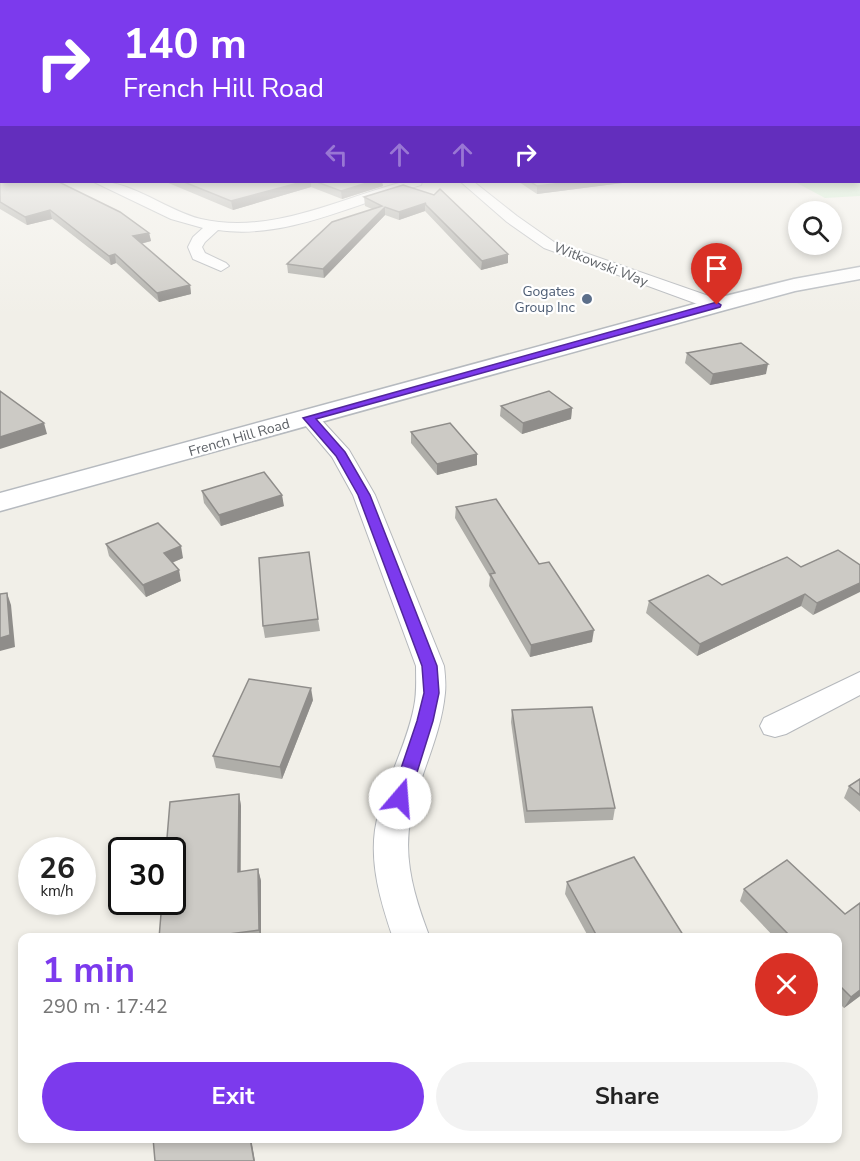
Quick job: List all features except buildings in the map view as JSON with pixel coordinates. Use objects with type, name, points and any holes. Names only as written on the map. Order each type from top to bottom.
[{"type":"main road","name":"French Hill Road","points":[[0,502],[717,305],[794,285],[860,273]]},
{"type":"street","points":[[159,207],[192,221],[214,226],[251,227],[283,222],[329,207]]},
{"type":"street","name":"Witkowski Way","points":[[498,207],[549,244],[632,277],[717,305]]},
{"type":"street","points":[[214,226],[198,240],[195,247],[198,256],[221,266]]},
{"type":"street","points":[[309,418],[341,455],[364,495],[430,666],[431,693],[425,721],[394,818],[390,858],[398,901],[410,933]]},
{"type":"street","points":[[775,726],[860,681]]},
{"type":"place","name":"Gogates Group Inc","points":[[587,299]]},
{"type":"route","points":[[400,798],[425,721],[431,693],[430,666],[364,495],[341,455],[309,418],[717,305]]}]
